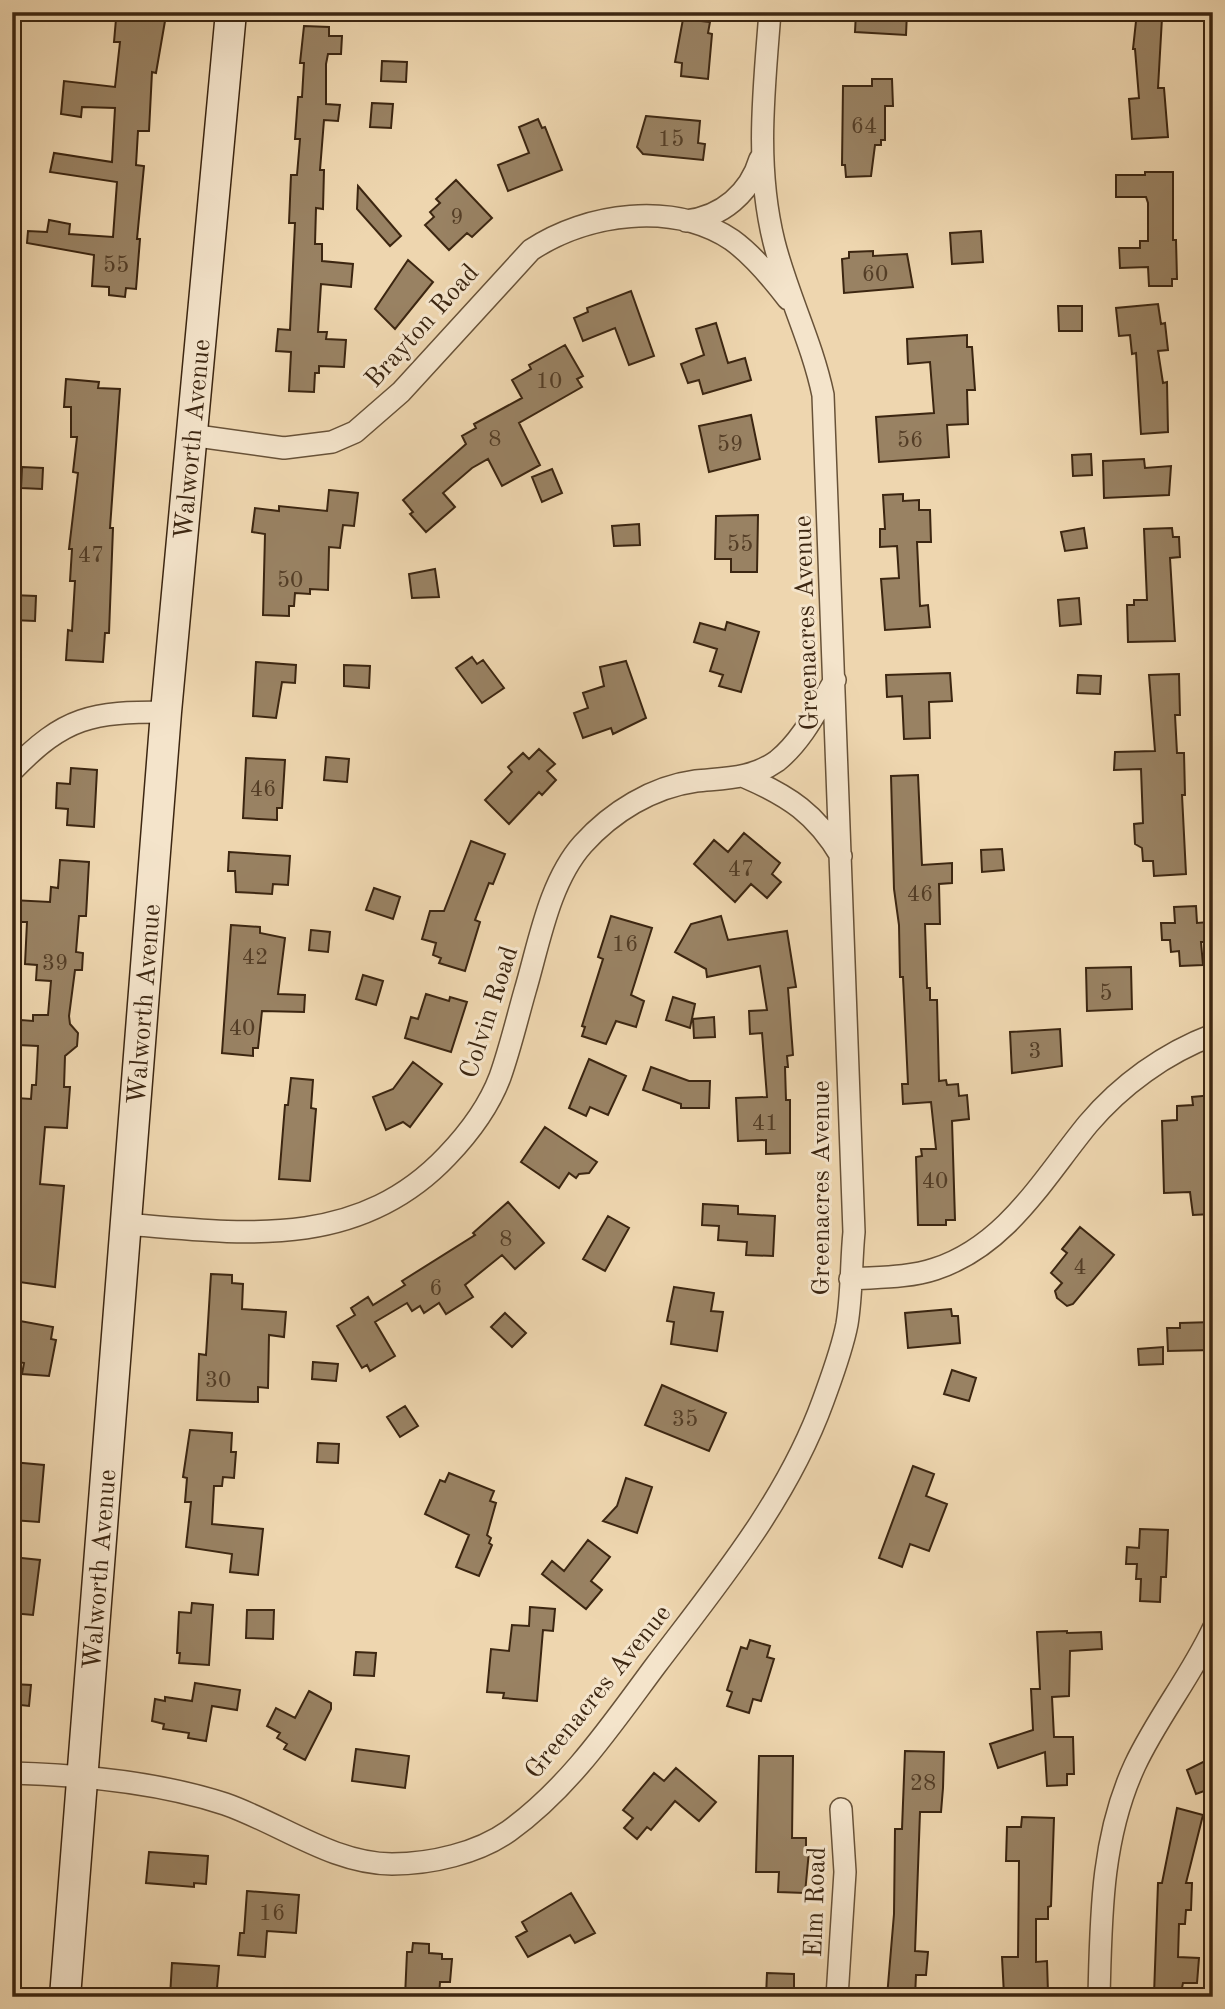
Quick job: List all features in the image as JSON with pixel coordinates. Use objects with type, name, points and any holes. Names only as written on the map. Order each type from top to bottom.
[{"type":"street","name":"Walworth Avenue","points":[[65,1997],[166,712],[231,12]]},
{"type":"street","name":"Greenacres Avenue","points":[[12,1773],[140,1784],[214,1801],[369,1862],[392,1864],[444,1858],[478,1847],[506,1833],[560,1788],[598,1741],[772,1506],[824,1400],[847,1324],[854,1232],[842,858],[823,395],[801,316],[775,245],[764,193],[762,152],[770,12]]},
{"type":"street","name":"Brayton Road","points":[[190,435],[284,448],[332,442],[355,432],[376,416],[531,250],[552,236],[614,218],[686,220],[711,215],[737,197],[754,178],[762,152]]},
{"type":"street","name":"Brayton Road","points":[[686,220],[713,230],[750,255],[801,316]]},
{"type":"street","name":"Colvin Road","points":[[126,1224],[264,1233],[323,1227],[353,1218],[405,1193],[430,1174],[451,1152],[488,1102],[499,1078],[551,906],[581,846],[609,818],[663,790],[695,782],[745,777],[776,761],[799,738],[835,680]]},
{"type":"street","points":[[12,771],[52,735],[84,717],[166,712]]},
{"type":"street","name":"Colvin Road","points":[[745,777],[783,793],[809,814],[829,836],[842,858]]},
{"type":"street","points":[[850,1279],[921,1273],[956,1261],[988,1242],[1033,1196],[1090,1122],[1116,1095],[1159,1061],[1213,1035]]},
{"type":"street","points":[[1099,1997],[1104,1869],[1122,1797],[1136,1763],[1205,1666],[1213,1629]]},
{"type":"street","name":"Elm Road","points":[[837,1997],[845,1872],[841,1809]]},
{"type":"building","points":[[856,12],[907,12],[906,35],[855,32]]},
{"type":"building","points":[[1137,12],[1160,12],[1162,18],[1158,88],[1164,88],[1168,137],[1132,139],[1129,99],[1139,98],[1133,49]]},
{"type":"building","points":[[140,18],[165,21],[156,73],[152,72],[149,131],[138,131],[136,165],[144,166],[137,239],[140,239],[136,289],[126,288],[125,297],[109,295],[109,287],[92,286],[94,255],[27,243],[28,231],[47,232],[49,220],[70,224],[69,234],[113,237],[117,182],[50,172],[54,153],[112,162],[115,108],[82,107],[81,117],[61,114],[64,81],[115,87],[120,42],[114,42],[116,19],[140,21]]},
{"type":"building","points":[[683,19],[710,22],[708,33],[712,34],[708,79],[681,76],[682,63],[675,62]]},
{"type":"building","points":[[304,26],[329,27],[329,36],[342,36],[341,54],[328,54],[326,64],[326,104],[340,105],[338,121],[324,120],[320,170],[324,170],[323,209],[316,208],[315,244],[322,244],[322,261],[353,264],[351,287],[321,284],[318,332],[327,332],[326,339],[346,340],[344,367],[319,366],[319,373],[315,373],[314,392],[289,391],[291,352],[276,351],[278,329],[290,330],[295,223],[289,223],[291,175],[297,175],[300,139],[295,139],[298,97],[302,97],[304,63],[300,63]]},
{"type":"building","points":[[382,61],[407,62],[406,82],[381,81]]},
{"type":"building","points":[[872,79],[892,79],[893,106],[885,106],[885,140],[881,140],[881,145],[875,145],[871,176],[846,177],[845,165],[842,165],[843,86],[872,86]]},
{"type":"building","points":[[372,103],[393,104],[391,128],[370,127]]},
{"type":"building","points":[[646,116],[700,121],[698,143],[705,144],[703,160],[643,154],[637,147]]},
{"type":"building","points":[[538,119],[542,128],[545,127],[562,170],[508,191],[498,165],[529,153],[519,127]]},
{"type":"building","points":[[1145,172],[1173,172],[1173,240],[1176,240],[1177,279],[1172,279],[1172,286],[1149,286],[1148,267],[1120,268],[1119,248],[1140,248],[1140,241],[1148,241],[1148,203],[1146,197],[1116,197],[1116,175],[1145,175]]},
{"type":"building","points":[[456,180],[492,218],[472,237],[467,233],[449,250],[425,225],[434,217],[430,212],[440,203],[436,199]]},
{"type":"building","points":[[358,186],[401,236],[390,246],[357,209]]},
{"type":"building","points":[[981,231],[983,262],[952,264],[950,233]]},
{"type":"building","points":[[873,251],[873,256],[907,254],[913,287],[844,293],[842,259],[849,258],[849,252]]},
{"type":"building","points":[[408,260],[433,282],[395,329],[375,309]]},
{"type":"building","points":[[631,291],[654,356],[629,365],[615,328],[583,341],[574,318],[588,312],[587,308]]},
{"type":"building","points":[[1158,304],[1161,324],[1165,323],[1168,350],[1158,351],[1163,383],[1167,382],[1168,432],[1141,434],[1136,353],[1132,354],[1130,335],[1119,336],[1116,308]]},
{"type":"building","points":[[1058,306],[1082,306],[1082,331],[1059,331]]},
{"type":"building","points":[[716,323],[728,363],[745,358],[751,380],[703,394],[699,380],[688,383],[681,364],[704,355],[696,329]]},
{"type":"building","points":[[967,335],[967,347],[972,347],[975,390],[967,390],[968,424],[947,425],[949,457],[879,462],[876,417],[934,413],[930,362],[908,364],[907,339]]},
{"type":"building","points":[[565,345],[583,376],[577,379],[582,387],[519,423],[540,465],[502,486],[488,459],[472,468],[443,493],[455,507],[426,532],[410,514],[413,512],[403,500],[466,444],[462,436],[476,428],[474,424],[522,398],[512,380],[531,369],[529,365]]},
{"type":"building","points":[[66,379],[99,382],[98,388],[120,389],[110,528],[113,528],[109,633],[105,633],[103,662],[66,660],[68,630],[72,631],[75,581],[70,581],[72,549],[69,549],[78,473],[73,472],[77,437],[71,437],[71,407],[64,407]]},
{"type":"building","points":[[751,415],[760,459],[709,472],[699,426]]},
{"type":"building","points":[[1091,454],[1092,475],[1073,476],[1072,455]]},
{"type":"building","points":[[1144,459],[1145,468],[1171,466],[1169,495],[1104,498],[1103,461]]},
{"type":"building","points":[[22,467],[43,468],[42,489],[21,488]]},
{"type":"building","points":[[552,469],[562,493],[542,502],[532,477]]},
{"type":"building","points":[[329,490],[358,493],[354,526],[343,525],[340,548],[329,547],[328,590],[310,589],[310,594],[295,593],[294,606],[289,606],[289,616],[263,615],[265,534],[252,532],[255,508],[279,511],[279,506],[327,511]]},
{"type":"building","points":[[903,494],[903,501],[919,500],[919,510],[930,510],[931,542],[917,542],[920,606],[928,605],[930,627],[885,630],[881,579],[899,578],[897,546],[880,547],[880,529],[885,529],[883,495]]},
{"type":"building","points":[[758,515],[757,572],[731,572],[731,559],[715,559],[716,516]]},
{"type":"building","points":[[639,524],[640,545],[614,546],[612,526]]},
{"type":"building","points":[[1084,528],[1087,548],[1065,551],[1061,532]]},
{"type":"building","points":[[1172,528],[1173,537],[1179,537],[1180,557],[1170,558],[1175,641],[1128,642],[1127,605],[1134,605],[1134,600],[1147,600],[1144,529]]},
{"type":"building","points":[[435,569],[439,597],[412,598],[409,574]]},
{"type":"building","points":[[12,595],[36,596],[35,621],[12,620]]},
{"type":"building","points":[[1079,598],[1081,624],[1060,626],[1058,600]]},
{"type":"building","points":[[727,622],[759,632],[741,692],[719,686],[723,675],[710,671],[717,649],[694,642],[700,623],[725,630]]},
{"type":"building","points":[[472,657],[477,664],[483,660],[504,688],[482,703],[456,668]]},
{"type":"building","points":[[626,661],[646,718],[613,734],[611,728],[583,738],[574,713],[588,708],[583,693],[604,686],[600,667]]},
{"type":"building","points":[[256,662],[296,665],[295,683],[282,682],[276,718],[253,716]]},
{"type":"building","points":[[344,665],[370,666],[369,688],[344,686]]},
{"type":"building","points":[[950,673],[952,701],[929,702],[930,738],[904,739],[902,696],[887,697],[886,675]]},
{"type":"building","points":[[1179,674],[1180,715],[1175,715],[1177,753],[1184,753],[1185,795],[1182,795],[1186,874],[1154,876],[1153,861],[1143,861],[1142,848],[1135,844],[1134,824],[1143,823],[1141,769],[1114,770],[1115,752],[1155,751],[1149,675]]},
{"type":"building","points":[[1078,675],[1101,676],[1100,694],[1077,693]]},
{"type":"building","points":[[539,749],[555,764],[547,771],[556,780],[542,795],[539,792],[509,824],[485,800],[512,772],[508,767],[523,753],[529,759]]},
{"type":"building","points":[[326,757],[349,759],[347,782],[324,780]]},
{"type":"building","points":[[246,758],[285,760],[282,808],[277,808],[277,820],[243,818]]},
{"type":"building","points":[[71,768],[97,770],[94,827],[67,825],[68,809],[56,808],[57,783],[70,784]]},
{"type":"building","points":[[918,775],[922,865],[952,863],[952,883],[939,884],[940,924],[925,924],[927,988],[930,988],[930,1000],[937,1000],[939,1081],[946,1080],[947,1085],[958,1084],[959,1096],[967,1095],[969,1119],[952,1121],[955,1220],[946,1220],[946,1225],[918,1225],[916,1157],[922,1156],[921,1149],[936,1149],[931,1102],[903,1104],[902,1084],[908,1084],[903,977],[900,977],[899,925],[894,889],[891,776]]},
{"type":"building","points":[[744,833],[780,863],[772,874],[781,882],[767,898],[751,884],[735,902],[694,864],[714,840],[728,852]]},
{"type":"building","points":[[471,841],[505,854],[493,884],[489,883],[475,920],[480,922],[465,971],[439,963],[441,958],[433,955],[436,943],[422,939],[430,911],[444,911]]},
{"type":"building","points":[[1002,849],[1004,870],[982,872],[981,850]]},
{"type":"building","points":[[229,852],[290,856],[288,885],[273,884],[272,894],[236,892],[235,871],[228,871]]},
{"type":"building","points":[[60,860],[89,862],[86,916],[79,916],[76,952],[83,953],[82,970],[75,970],[69,1016],[70,1024],[78,1033],[77,1046],[65,1056],[64,1087],[70,1087],[67,1128],[45,1127],[40,1184],[64,1186],[55,1287],[12,1281],[14,1252],[19,1253],[21,1211],[12,1206],[17,1098],[31,1099],[32,1085],[36,1085],[38,1046],[19,1045],[21,1020],[33,1021],[33,1015],[48,1015],[51,981],[36,980],[37,965],[25,964],[27,922],[12,922],[12,900],[50,902],[51,887],[58,888]]},
{"type":"building","points":[[374,888],[400,897],[393,919],[366,910]]},
{"type":"building","points":[[1196,906],[1197,923],[1209,922],[1211,942],[1201,942],[1203,965],[1180,966],[1179,951],[1171,952],[1170,940],[1162,940],[1161,923],[1175,923],[1174,907]]},
{"type":"building","points":[[611,916],[652,928],[631,995],[644,1001],[636,1027],[616,1021],[606,1044],[582,1036],[585,1027],[582,1026],[603,959],[598,957]]},
{"type":"building","points":[[721,916],[728,940],[787,931],[796,987],[788,988],[793,1055],[787,1056],[788,1067],[785,1067],[786,1100],[790,1100],[790,1153],[766,1154],[766,1140],[738,1141],[736,1098],[767,1097],[762,1033],[750,1034],[749,1011],[767,1010],[760,966],[707,977],[706,969],[675,952],[691,924]]},
{"type":"building","points":[[231,925],[260,927],[260,933],[285,938],[278,994],[305,995],[304,1012],[262,1011],[258,1048],[253,1048],[253,1056],[222,1053]]},
{"type":"building","points":[[311,930],[330,932],[328,952],[309,950]]},
{"type":"building","points":[[1131,967],[1132,1009],[1087,1011],[1086,968]]},
{"type":"building","points":[[363,975],[383,981],[376,1005],[356,999]]},
{"type":"building","points":[[426,994],[449,1001],[450,997],[467,1002],[451,1052],[405,1038],[411,1017],[418,1019]]},
{"type":"building","points":[[673,997],[695,1004],[690,1028],[666,1020]]},
{"type":"building","points":[[714,1017],[715,1037],[694,1038],[693,1019]]},
{"type":"building","points":[[1060,1029],[1062,1066],[1012,1073],[1010,1032]]},
{"type":"building","points":[[589,1059],[626,1076],[608,1115],[590,1107],[586,1116],[569,1108]]},
{"type":"building","points":[[413,1062],[442,1084],[410,1127],[403,1122],[386,1130],[373,1097],[393,1089]]},
{"type":"building","points":[[651,1067],[689,1081],[710,1081],[709,1108],[681,1108],[681,1104],[643,1090]]},
{"type":"building","points":[[291,1078],[313,1080],[311,1108],[316,1109],[310,1181],[279,1179],[285,1105],[288,1105]]},
{"type":"building","points":[[1213,1095],[1212,1214],[1193,1215],[1190,1192],[1164,1193],[1162,1121],[1177,1120],[1177,1106],[1193,1105],[1192,1097]]},
{"type":"building","points":[[545,1127],[597,1162],[589,1173],[579,1174],[576,1178],[569,1173],[559,1188],[521,1162]]},
{"type":"building","points":[[508,1202],[544,1243],[515,1269],[502,1255],[465,1285],[473,1297],[446,1314],[439,1303],[424,1313],[420,1306],[412,1311],[407,1303],[375,1322],[395,1356],[370,1371],[367,1365],[362,1368],[337,1326],[355,1315],[351,1308],[368,1297],[373,1305],[405,1285],[402,1281],[475,1235],[473,1233]]},
{"type":"building","points":[[703,1204],[738,1206],[738,1214],[775,1216],[773,1256],[746,1255],[747,1242],[718,1240],[719,1226],[702,1225]]},
{"type":"building","points":[[608,1216],[629,1228],[605,1271],[583,1259]]},
{"type":"building","points":[[1080,1227],[1114,1255],[1073,1304],[1067,1306],[1057,1298],[1055,1291],[1062,1283],[1051,1273],[1067,1253],[1062,1249]]},
{"type":"building","points":[[211,1274],[232,1275],[232,1283],[243,1284],[242,1309],[286,1312],[284,1337],[269,1335],[268,1388],[258,1387],[258,1402],[197,1400],[199,1354],[206,1355]]},
{"type":"building","points":[[674,1287],[714,1293],[711,1311],[723,1312],[717,1351],[671,1344],[674,1322],[667,1321]]},
{"type":"building","points":[[951,1309],[952,1316],[958,1316],[960,1343],[908,1348],[905,1313]]},
{"type":"building","points":[[505,1313],[526,1333],[512,1347],[491,1327]]},
{"type":"building","points":[[20,1321],[53,1327],[51,1339],[56,1340],[49,1376],[22,1374],[24,1363],[13,1361]]},
{"type":"building","points":[[1213,1322],[1213,1350],[1168,1351],[1167,1328],[1180,1328],[1180,1323]]},
{"type":"building","points":[[1163,1347],[1163,1364],[1139,1365],[1138,1349]]},
{"type":"building","points":[[313,1362],[338,1364],[336,1381],[312,1379]]},
{"type":"building","points":[[952,1370],[976,1378],[969,1401],[944,1394]]},
{"type":"building","points":[[662,1385],[726,1413],[709,1451],[645,1425]]},
{"type":"building","points":[[405,1406],[418,1426],[400,1437],[387,1417]]},
{"type":"building","points":[[190,1430],[232,1433],[231,1452],[236,1452],[234,1478],[223,1477],[222,1486],[214,1486],[212,1524],[263,1529],[258,1575],[230,1572],[232,1554],[186,1547],[191,1502],[185,1502],[187,1478],[183,1477]]},
{"type":"building","points":[[318,1443],[339,1444],[338,1463],[317,1462]]},
{"type":"building","points":[[12,1462],[44,1465],[39,1522],[12,1520]]},
{"type":"building","points":[[913,1466],[934,1474],[926,1496],[947,1504],[929,1551],[910,1544],[902,1567],[879,1558]]},
{"type":"building","points":[[449,1473],[494,1491],[490,1501],[496,1503],[487,1535],[491,1538],[489,1543],[492,1545],[479,1576],[456,1567],[469,1535],[425,1514],[440,1480],[445,1482]]},
{"type":"building","points":[[626,1478],[652,1487],[637,1533],[603,1521],[617,1506]]},
{"type":"building","points":[[1140,1529],[1168,1530],[1166,1577],[1161,1577],[1160,1602],[1140,1601],[1141,1579],[1136,1579],[1137,1564],[1126,1564],[1127,1547],[1139,1548]]},
{"type":"building","points":[[588,1540],[610,1557],[591,1581],[602,1590],[586,1609],[542,1574],[552,1561],[564,1571]]},
{"type":"building","points":[[12,1557],[40,1560],[33,1615],[12,1613]]},
{"type":"building","points":[[192,1603],[213,1605],[209,1665],[179,1663],[179,1612],[191,1613]]},
{"type":"building","points":[[530,1607],[555,1609],[553,1631],[543,1630],[537,1701],[503,1698],[504,1693],[487,1692],[491,1649],[509,1651],[512,1625],[529,1626]]},
{"type":"building","points":[[247,1610],[274,1610],[273,1639],[246,1638]]},
{"type":"building","points":[[1037,1632],[1101,1632],[1102,1649],[1070,1651],[1069,1696],[1052,1697],[1054,1737],[1073,1737],[1074,1774],[1067,1774],[1067,1785],[1047,1786],[1045,1752],[998,1768],[990,1744],[1033,1730],[1031,1689],[1040,1689]]},
{"type":"building","points":[[750,1640],[770,1646],[767,1657],[774,1659],[761,1701],[753,1699],[749,1713],[727,1706],[732,1692],[727,1690],[741,1647],[747,1649]]},
{"type":"building","points":[[356,1652],[376,1653],[374,1676],[354,1675]]},
{"type":"building","points":[[195,1683],[240,1690],[237,1710],[212,1706],[206,1741],[188,1738],[189,1733],[163,1729],[164,1724],[152,1721],[155,1699],[165,1701],[165,1697],[192,1701]]},
{"type":"building","points":[[12,1684],[31,1685],[29,1706],[12,1704]]},
{"type":"building","points":[[309,1691],[331,1703],[331,1709],[305,1760],[284,1749],[287,1744],[277,1738],[280,1733],[267,1726],[276,1708],[295,1718]]},
{"type":"building","points":[[356,1749],[409,1756],[405,1788],[352,1781]]},
{"type":"building","points":[[905,1751],[944,1752],[943,1788],[941,1812],[920,1812],[915,1951],[928,1952],[926,1975],[916,1975],[915,1997],[887,1997],[894,1914],[895,1829],[902,1829]]},
{"type":"building","points":[[759,1756],[793,1756],[792,1838],[806,1838],[806,1851],[809,1851],[805,1893],[778,1892],[779,1872],[756,1872]]},
{"type":"building","points":[[1213,1757],[1212,1810],[1204,1791],[1196,1794],[1187,1770]]},
{"type":"building","points":[[676,1768],[716,1802],[699,1821],[675,1801],[651,1830],[647,1827],[637,1839],[624,1828],[633,1818],[623,1810],[654,1773],[664,1781]]},
{"type":"building","points":[[1177,1808],[1203,1815],[1186,1883],[1192,1883],[1191,1910],[1186,1910],[1185,1924],[1179,1924],[1178,1957],[1199,1958],[1197,1983],[1183,1983],[1180,1997],[1158,1997],[1154,1995],[1158,1883],[1162,1883]]},
{"type":"building","points":[[1022,1817],[1054,1818],[1051,1906],[1048,1907],[1048,1919],[1036,1919],[1036,1962],[1047,1961],[1048,1993],[1004,1995],[1002,1957],[1018,1957],[1019,1861],[1006,1861],[1007,1827],[1021,1827]]},
{"type":"building","points":[[149,1852],[208,1856],[206,1884],[194,1883],[194,1887],[146,1883]]},
{"type":"building","points":[[247,1891],[299,1895],[296,1933],[267,1931],[265,1957],[238,1955],[240,1933],[244,1933]]},
{"type":"building","points":[[571,1893],[595,1933],[575,1943],[570,1935],[528,1957],[516,1937],[527,1931],[522,1922]]},
{"type":"building","points":[[413,1943],[429,1944],[429,1953],[442,1954],[442,1959],[452,1959],[450,1982],[440,1982],[439,1997],[405,1997],[407,1952],[412,1952]]},
{"type":"building","points":[[172,1963],[219,1966],[217,1988],[213,1988],[212,1997],[170,1997]]},
{"type":"building","points":[[767,1973],[794,1974],[794,1997],[766,1997]]}]
